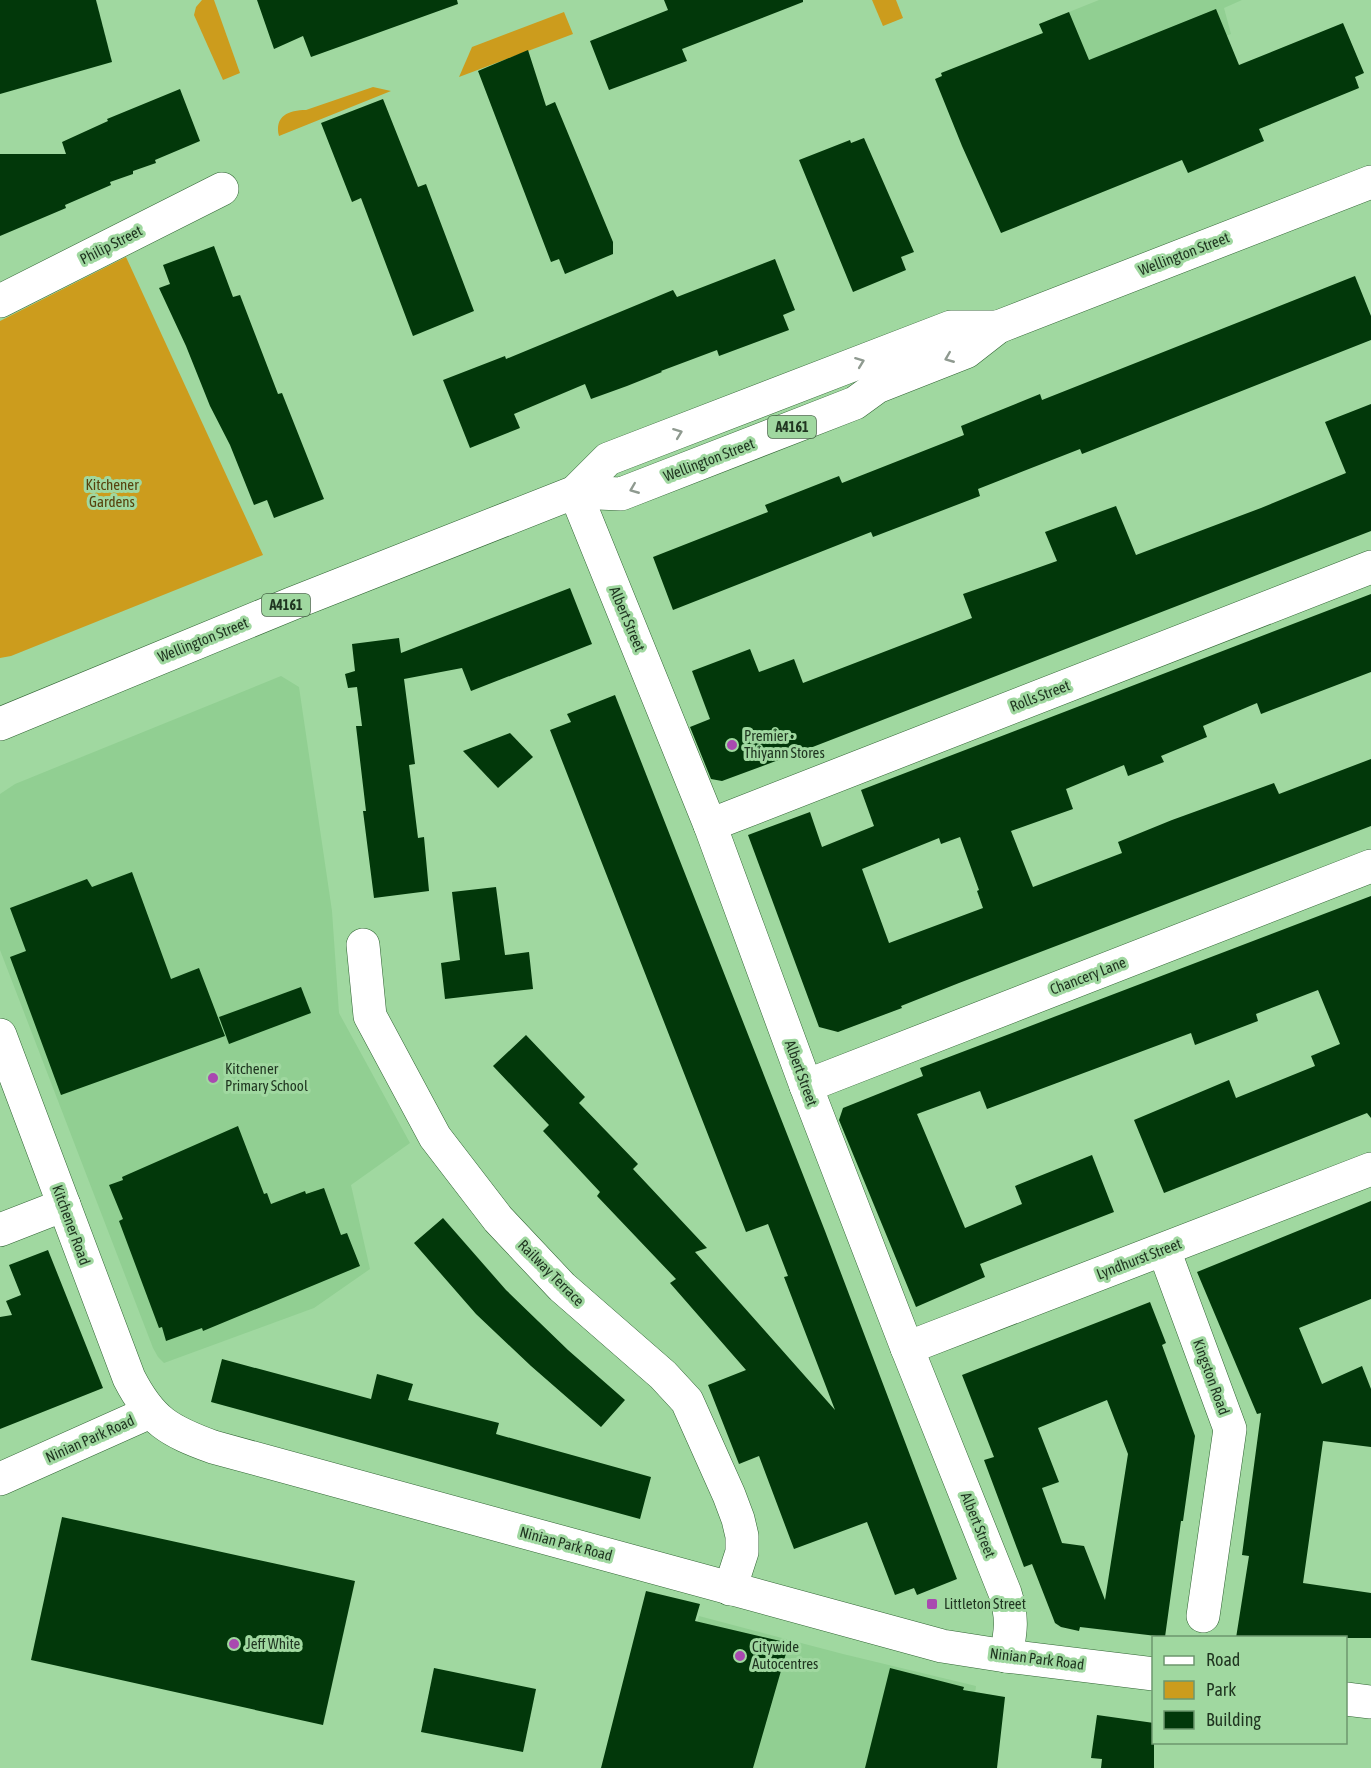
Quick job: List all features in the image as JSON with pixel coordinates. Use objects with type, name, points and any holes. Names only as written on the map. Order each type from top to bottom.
[{"type":"street","name":"Wellington Street","points":[[0,724],[291,604],[575,492],[621,494],[855,403],[877,387],[966,352],[998,327],[1371,182]]},
{"type":"street","name":"Philip Street","points":[[0,301],[222,189]]},
{"type":"street","name":"Albert Street","points":[[575,492],[710,825],[806,1086],[1011,1610],[1012,1625],[1006,1656]]},
{"type":"street","name":"Rolls Street","points":[[710,825],[1371,567]]},
{"type":"street","points":[[0,700],[15,702],[57,700]]},
{"type":"street","name":"Chancery Lane","points":[[806,1086],[1371,867]]},
{"type":"street","name":"Railway Terrace","points":[[363,945],[370,1016],[435,1137],[498,1220],[554,1279],[663,1376],[687,1401],[738,1519],[741,1552],[730,1588]]},
{"type":"street","name":"Kitchener Road","points":[[0,1035],[129,1378],[138,1396],[150,1412]]},
{"type":"street","name":"Lyndhurst Street","points":[[907,1348],[1371,1169]]},
{"type":"street","points":[[0,1230],[64,1205]]},
{"type":"street","name":"Kingston Road","points":[[1164,1250],[1230,1430],[1203,1616]]},
{"type":"street","name":"Ninian Park Road","points":[[0,1479],[150,1412],[166,1426],[185,1437],[213,1447],[942,1646],[1152,1674]]},
{"type":"street","points":[[1347,1699],[1371,1702]]},
{"type":"shaded area","points":[[1099,0],[1242,0],[1224,8],[1231,34],[1127,74],[1165,167],[1105,190],[1039,24]]},
{"type":"shaded area","name":"Kitchener Primary School","points":[[281,676],[299,687],[332,911],[339,1013],[410,1143],[351,1185],[370,1269],[314,1308],[164,1363],[153,1348],[0,950],[0,794],[15,784]]},
{"type":"shaded area","points":[[699,1616],[976,1686],[966,1768],[694,1768],[658,1763]]},
{"type":"green space","points":[[202,0],[214,0],[240,73],[223,80],[194,15],[196,7]]},
{"type":"green space","points":[[872,0],[896,0],[903,18],[883,26]]},
{"type":"green space","points":[[564,12],[573,34],[459,77],[472,47]]},
{"type":"green space","points":[[373,87],[391,91],[279,136],[278,129],[281,119],[289,113],[306,110]]},
{"type":"green space","name":"Kitchener Gardens","points":[[126,257],[263,555],[11,656],[0,658],[0,321]]},
{"type":"building","points":[[0,0],[96,0],[112,62],[0,94]]},
{"type":"building","points":[[257,0],[457,0],[458,4],[311,57],[303,36],[274,49]]},
{"type":"building","points":[[664,0],[803,0],[803,2],[682,49],[687,61],[609,90],[590,41],[668,10]]},
{"type":"building","points":[[1216,9],[1239,65],[1343,23],[1364,73],[1355,77],[1359,88],[1259,129],[1264,141],[1188,173],[1182,160],[1001,233],[935,79],[942,76],[941,73],[1043,33],[1039,24],[1069,12],[1089,60]]},
{"type":"building","points":[[528,50],[546,106],[555,102],[613,242],[613,254],[565,274],[559,259],[551,262],[478,71]]},
{"type":"building","points":[[180,89],[200,141],[155,160],[156,163],[133,171],[133,174],[110,182],[111,185],[65,205],[66,208],[0,236],[0,154],[66,154],[62,142],[108,121],[107,119]]},
{"type":"building","points":[[383,99],[418,187],[426,184],[474,311],[413,336],[361,198],[352,202],[321,123]]},
{"type":"building","points":[[864,138],[914,252],[901,257],[906,270],[853,292],[799,160],[850,140],[851,143]]},
{"type":"building","points":[[214,246],[233,297],[240,295],[278,394],[282,393],[324,499],[274,518],[267,500],[254,505],[230,445],[210,406],[159,288],[170,284],[163,265]]},
{"type":"building","points":[[775,259],[795,310],[783,315],[789,330],[719,356],[717,350],[591,399],[585,384],[514,414],[520,428],[470,448],[443,380],[505,356],[506,359],[673,290],[677,297]]},
{"type":"building","points":[[1355,276],[1371,316],[1371,340],[1082,454],[1080,449],[978,489],[980,496],[873,537],[871,532],[673,610],[653,557],[768,512],[765,505],[839,476],[842,483],[964,435],[961,426],[1040,394],[1042,400]]},
{"type":"building","points":[[1371,404],[1371,531],[792,755],[722,781],[711,779],[690,727],[710,719],[692,671],[750,649],[759,672],[794,659],[803,683],[972,618],[963,594],[1057,561],[1045,532],[1116,506],[1136,555],[1261,508],[1346,473],[1325,422]]},
{"type":"building","points":[[570,588],[592,644],[471,691],[462,668],[404,679],[415,764],[409,765],[418,838],[424,837],[429,891],[374,898],[363,811],[366,811],[356,726],[362,726],[357,687],[348,688],[345,674],[355,671],[352,644],[399,638],[401,653]]},
{"type":"building","points":[[1371,594],[1371,672],[1261,714],[1257,703],[1203,726],[1207,737],[1161,756],[1164,762],[1128,776],[1124,765],[1066,789],[1073,809],[1011,831],[1033,887],[1122,853],[1118,842],[1172,820],[1274,783],[1279,794],[1371,759],[1371,826],[959,983],[838,1032],[819,1027],[748,835],[810,812],[822,847],[874,826],[861,790]],"holes":[[[960,837],[979,890],[977,891],[983,908],[889,943],[862,869],[939,838],[941,844]]]},
{"type":"building","points":[[615,695],[825,1231],[957,1579],[917,1595],[914,1588],[895,1595],[867,1522],[794,1549],[759,1456],[739,1464],[708,1385],[746,1370],[670,1283],[676,1279],[597,1196],[600,1192],[543,1131],[549,1125],[493,1066],[526,1035],[585,1097],[579,1103],[638,1164],[633,1169],[707,1248],[695,1252],[835,1410],[784,1277],[788,1276],[768,1224],[746,1232],[550,730],[571,722],[567,714]]},
{"type":"building","points":[[510,733],[533,757],[498,788],[463,751]]},
{"type":"building","points":[[132,872],[171,979],[199,968],[225,1036],[61,1095],[10,957],[26,951],[10,908],[87,879],[92,887]]},
{"type":"building","points":[[496,887],[505,955],[529,952],[533,989],[445,999],[441,963],[460,960],[452,892]]},
{"type":"building","points":[[1371,896],[1371,1118],[1367,1113],[1164,1193],[1134,1120],[1229,1080],[1236,1098],[1315,1066],[1311,1056],[1340,1044],[1318,990],[1256,1014],[1258,1021],[1195,1045],[1191,1033],[987,1109],[980,1091],[917,1114],[965,1228],[1022,1204],[1015,1186],[1092,1155],[1114,1212],[980,1264],[985,1277],[916,1307],[839,1120],[843,1108],[923,1076],[920,1068]]},
{"type":"building","points":[[301,987],[311,1013],[229,1044],[219,1017]]},
{"type":"building","points":[[238,1126],[264,1194],[267,1193],[271,1204],[305,1191],[306,1194],[324,1188],[341,1235],[347,1233],[360,1266],[203,1331],[202,1328],[166,1341],[119,1221],[123,1219],[109,1185],[123,1180],[122,1177]]},
{"type":"building","points":[[1371,1201],[1371,1299],[1299,1328],[1322,1384],[1362,1366],[1371,1389],[1371,1447],[1323,1441],[1303,1583],[1371,1593],[1371,1638],[1236,1636],[1249,1556],[1242,1555],[1261,1413],[1257,1414],[1197,1272]]},
{"type":"building","points":[[443,1218],[506,1290],[568,1350],[625,1400],[601,1427],[476,1314],[414,1243]]},
{"type":"building","points":[[48,1250],[103,1388],[0,1429],[0,1317],[12,1315],[6,1301],[21,1295],[9,1265]]},
{"type":"building","points":[[1150,1302],[1166,1343],[1162,1345],[1195,1436],[1165,1636],[1080,1627],[1079,1631],[1061,1627],[1055,1623],[1032,1564],[1024,1567],[984,1460],[994,1457],[962,1375]],"holes":[[[1107,1400],[1128,1454],[1105,1600],[1084,1546],[1062,1543],[1042,1488],[1059,1482],[1038,1428]]]},
{"type":"building","points":[[222,1359],[371,1399],[377,1374],[413,1384],[408,1400],[499,1423],[496,1434],[651,1477],[640,1519],[211,1402]]},
{"type":"building","points":[[62,1517],[355,1581],[323,1725],[31,1660]]},
{"type":"building","points":[[646,1591],[700,1604],[695,1621],[789,1643],[753,1768],[601,1768]]},
{"type":"building","points":[[434,1668],[536,1689],[523,1752],[421,1732]]},
{"type":"building","points":[[890,1668],[964,1687],[963,1690],[1005,1697],[997,1768],[865,1768]]},
{"type":"building","points":[[1097,1715],[1152,1723],[1154,1768],[1101,1768],[1102,1759],[1091,1758]]},
{"type":"place","name":"Premier - Thiyann Stores","points":[[732,745]]},
{"type":"place","name":"Kitchener Primary School","points":[[213,1078]]},
{"type":"place","name":"Littleton Street","points":[[932,1604]]},
{"type":"place","name":"Jeff White","points":[[234,1644]]},
{"type":"place","name":"Citywide Autocentres","points":[[740,1656]]}]
